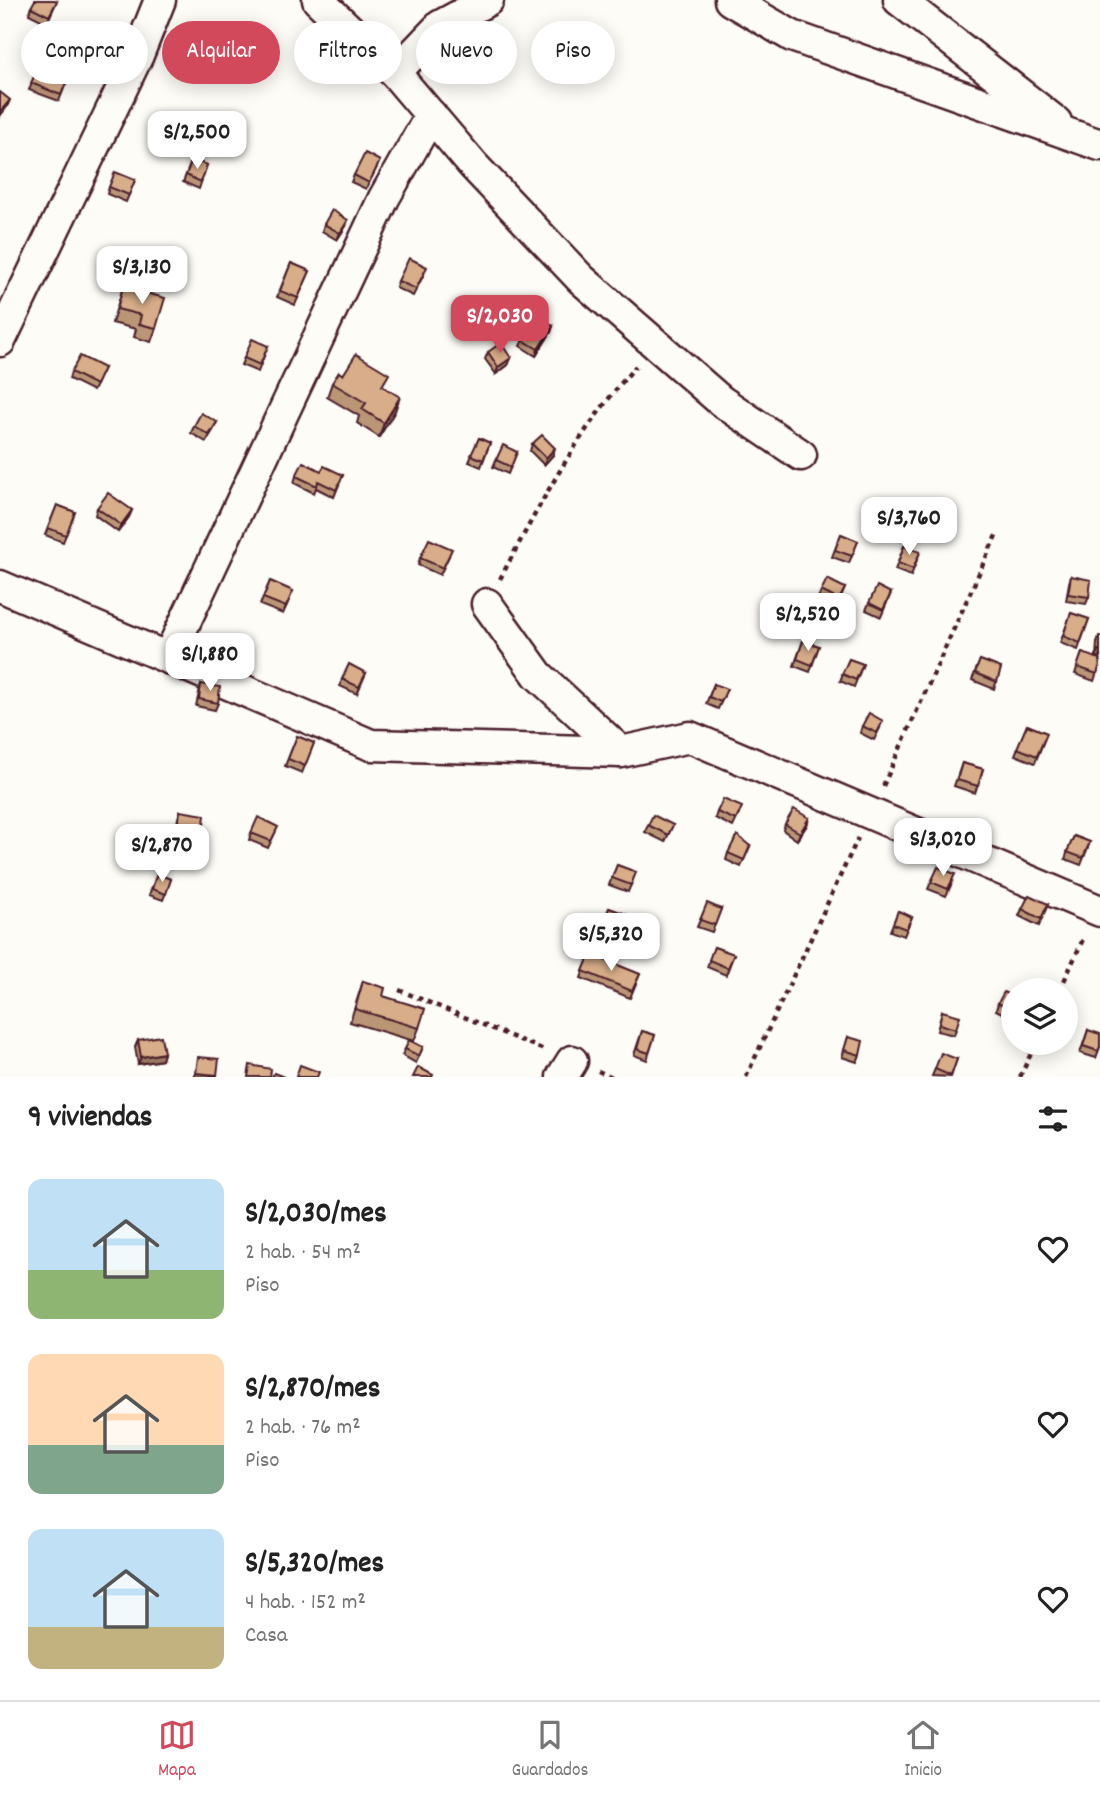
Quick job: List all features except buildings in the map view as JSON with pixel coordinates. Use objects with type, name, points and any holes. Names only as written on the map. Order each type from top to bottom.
[{"type":"street","points":[[0,341],[138,55],[160,0]]},
{"type":"street","points":[[318,0],[340,21]]},
{"type":"street","points":[[402,66],[440,26],[488,0]]},
{"type":"street","points":[[730,0],[792,37],[1088,141]]},
{"type":"street","points":[[899,0],[1088,141]]},
{"type":"street","points":[[402,81],[472,165],[581,279],[721,401],[802,455]]},
{"type":"street","points":[[168,658],[384,198],[431,115]]},
{"type":"street","points":[[0,586],[371,744],[621,752],[690,737],[1098,911]]},
{"type":"street","points":[[487,604],[538,675],[621,752]]},
{"type":"path","points":[[487,604],[554,477],[601,404],[655,344]]},
{"type":"path","points":[[1066,978],[1098,911]]},
{"type":"path","points":[[399,990],[567,1069],[612,1077]]},
{"type":"path","points":[[1020,1077],[1030,1055]]}]
